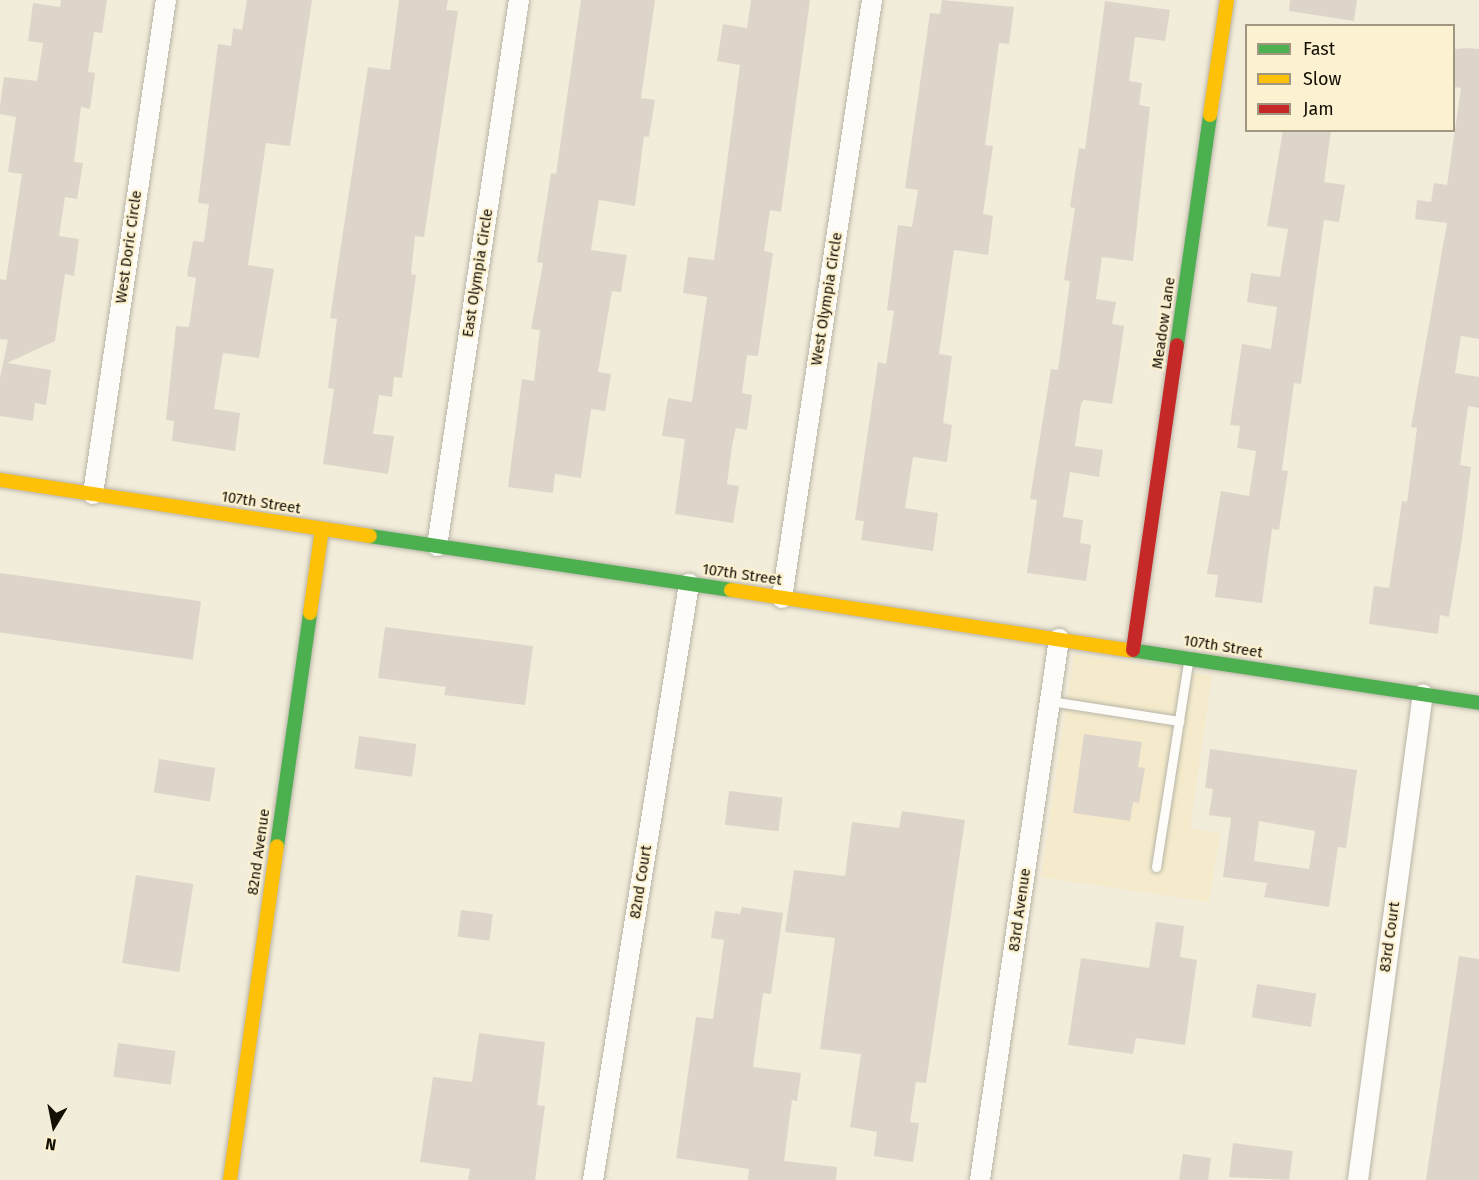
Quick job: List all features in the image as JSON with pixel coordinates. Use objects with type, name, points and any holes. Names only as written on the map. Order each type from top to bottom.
[{"type":"street","name":"West Doric Circle","points":[[93,494],[166,0]]},
{"type":"street","name":"East Olympia Circle","points":[[437,546],[519,0]]},
{"type":"street","name":"West Olympia Circle","points":[[782,598],[872,0]]},
{"type":"street","name":"Meadow Lane","points":[[1133,650],[1227,0]]},
{"type":"street","name":"107th Street","points":[[0,480],[1479,703]]},
{"type":"street","name":"82nd Avenue","points":[[230,1180],[322,529]]},
{"type":"street","name":"82nd Court","points":[[593,1180],[689,584]]},
{"type":"street","name":"83rd Avenue","points":[[980,1180],[1059,639]]},
{"type":"street","name":"83rd Court","points":[[1358,1180],[1423,694]]},
{"type":"lane","points":[[1156,867],[1188,659]]},
{"type":"lane","points":[[1050,701],[1179,721]]},
{"type":"shaded area","points":[[1074,654],[1212,676],[1190,828],[1220,834],[1209,902],[1041,877]]},
{"type":"building","points":[[61,0],[107,0],[102,33],[94,32],[88,72],[95,73],[90,109],[81,107],[74,162],[83,163],[77,199],[65,197],[59,236],[79,239],[74,276],[65,274],[55,341],[7,363],[51,370],[46,405],[35,403],[33,421],[0,416],[0,378],[8,340],[0,339],[0,279],[6,280],[22,174],[8,172],[16,117],[0,114],[0,106],[4,77],[37,81],[43,43],[28,41],[33,3],[60,7]]},
{"type":"building","points":[[247,0],[312,0],[290,146],[266,143],[248,265],[274,269],[259,358],[223,353],[214,409],[240,413],[235,451],[172,441],[174,421],[166,420],[176,326],[189,327],[196,278],[187,276],[193,241],[204,242],[209,204],[198,203],[218,44],[231,46],[233,28],[242,30]]},
{"type":"building","points":[[399,0],[448,0],[446,10],[458,11],[424,237],[415,236],[411,274],[416,275],[402,378],[394,377],[392,397],[379,395],[373,434],[394,436],[388,474],[323,464],[334,389],[328,388],[337,319],[330,318],[368,67],[390,70]]},
{"type":"building","points":[[581,0],[655,0],[641,98],[655,100],[649,137],[644,136],[635,206],[599,200],[591,250],[627,255],[621,292],[612,291],[598,372],[611,374],[605,411],[591,409],[581,478],[555,474],[553,493],[508,487],[522,379],[534,381],[540,330],[531,329],[543,263],[537,262],[551,173],[556,174]]},
{"type":"building","points":[[751,0],[810,0],[781,212],[770,210],[764,251],[773,253],[758,356],[747,355],[742,393],[752,395],[747,430],[736,428],[732,446],[727,484],[739,486],[733,523],[675,514],[685,439],[662,436],[668,398],[692,402],[707,297],[683,293],[688,257],[714,260],[740,65],[717,61],[723,24],[747,28]]},
{"type":"building","points":[[942,0],[1014,7],[1009,44],[999,43],[985,145],[993,146],[983,214],[993,216],[988,255],[954,250],[939,354],[952,356],[943,423],[952,425],[947,462],[913,457],[905,508],[938,513],[933,551],[861,540],[864,521],[855,520],[878,362],[886,364],[894,311],[887,310],[898,225],[912,227],[918,190],[905,188],[930,13],[940,14]]},
{"type":"building","points":[[1290,0],[1357,0],[1354,21],[1289,11]]},
{"type":"building","points":[[1105,1],[1170,10],[1165,41],[1135,37],[1129,81],[1142,83],[1139,105],[1150,107],[1133,261],[1102,257],[1096,299],[1116,302],[1112,324],[1124,326],[1119,362],[1112,404],[1084,400],[1081,404],[1075,446],[1103,450],[1099,477],[1070,472],[1063,517],[1083,520],[1080,543],[1091,545],[1086,581],[1027,573],[1037,500],[1030,499],[1051,369],[1058,370],[1070,281],[1064,280],[1075,208],[1070,207],[1079,148],[1085,149]]},
{"type":"building","points":[[1455,49],[1479,49],[1479,339],[1461,336],[1455,373],[1479,377],[1479,408],[1468,406],[1460,465],[1471,467],[1462,539],[1449,617],[1440,615],[1438,634],[1369,624],[1374,586],[1389,588],[1402,501],[1407,502],[1417,428],[1411,427],[1447,223],[1415,219],[1417,200],[1431,202],[1434,183],[1447,185],[1461,88],[1455,87]]},
{"type":"building","points":[[1283,132],[1331,132],[1324,182],[1345,185],[1339,222],[1324,220],[1301,384],[1294,383],[1282,470],[1288,471],[1279,530],[1272,529],[1262,603],[1215,597],[1218,575],[1207,574],[1221,491],[1249,496],[1256,451],[1237,448],[1240,426],[1230,425],[1242,344],[1271,349],[1277,307],[1247,302],[1251,273],[1280,277],[1288,229],[1267,226]]},
{"type":"building","points":[[0,573],[201,601],[193,660],[0,633]]},
{"type":"building","points":[[385,627],[533,646],[525,705],[444,695],[446,687],[378,678]]},
{"type":"building","points":[[1084,734],[1142,742],[1138,767],[1145,768],[1139,803],[1133,802],[1130,821],[1073,813]]},
{"type":"building","points":[[359,736],[416,744],[412,777],[354,769]]},
{"type":"building","points":[[1210,749],[1357,770],[1346,848],[1338,847],[1329,907],[1264,897],[1267,883],[1223,877],[1231,818],[1209,815],[1213,789],[1205,788]],"holes":[[[1259,821],[1315,831],[1309,869],[1254,861]]]},
{"type":"building","points":[[159,759],[215,768],[210,801],[154,793]]},
{"type":"building","points":[[729,791],[783,798],[778,831],[725,825]]},
{"type":"building","points":[[902,811],[965,820],[926,1083],[916,1082],[910,1122],[919,1123],[913,1162],[874,1156],[877,1132],[850,1127],[861,1054],[820,1049],[835,938],[785,932],[794,870],[845,876],[852,822],[899,828]]},
{"type":"building","points":[[136,875],[193,884],[179,972],[122,963]]},
{"type":"building","points":[[742,907],[783,913],[771,994],[763,993],[753,1067],[801,1073],[797,1101],[792,1100],[784,1161],[837,1167],[836,1180],[748,1180],[749,1169],[676,1158],[696,1017],[713,1019],[724,940],[711,938],[715,911],[740,914]]},
{"type":"building","points":[[461,910],[493,914],[489,941],[458,937]]},
{"type":"building","points":[[1156,922],[1184,926],[1180,957],[1197,960],[1185,1045],[1136,1038],[1133,1054],[1068,1045],[1081,958],[1149,968]]},
{"type":"building","points":[[1459,956],[1479,959],[1479,1180],[1426,1180]]},
{"type":"building","points":[[1257,984],[1316,993],[1311,1027],[1252,1018]]},
{"type":"building","points":[[479,1033],[545,1042],[537,1105],[545,1106],[535,1180],[468,1180],[470,1169],[420,1162],[433,1077],[472,1082]]},
{"type":"building","points":[[118,1043],[175,1051],[171,1085],[113,1077]]},
{"type":"building","points":[[1233,1143],[1293,1151],[1289,1180],[1229,1177]]},
{"type":"building","points":[[1183,1154],[1211,1158],[1208,1180],[1179,1180]]},
{"type":"traffic: fast","points":[[1177,345],[1210,115]]},
{"type":"traffic: fast","points":[[370,536],[731,590]]},
{"type":"traffic: fast","points":[[277,846],[310,613]]},
{"type":"traffic: fast","points":[[1130,650],[1479,703]]},
{"type":"traffic: slow","points":[[1210,115],[1227,0]]},
{"type":"traffic: slow","points":[[0,480],[370,536]]},
{"type":"traffic: slow","points":[[310,613],[322,529]]},
{"type":"traffic: slow","points":[[731,590],[1130,650]]},
{"type":"traffic: slow","points":[[230,1180],[277,846]]},
{"type":"traffic: jam","points":[[1133,650],[1177,345]]}]
